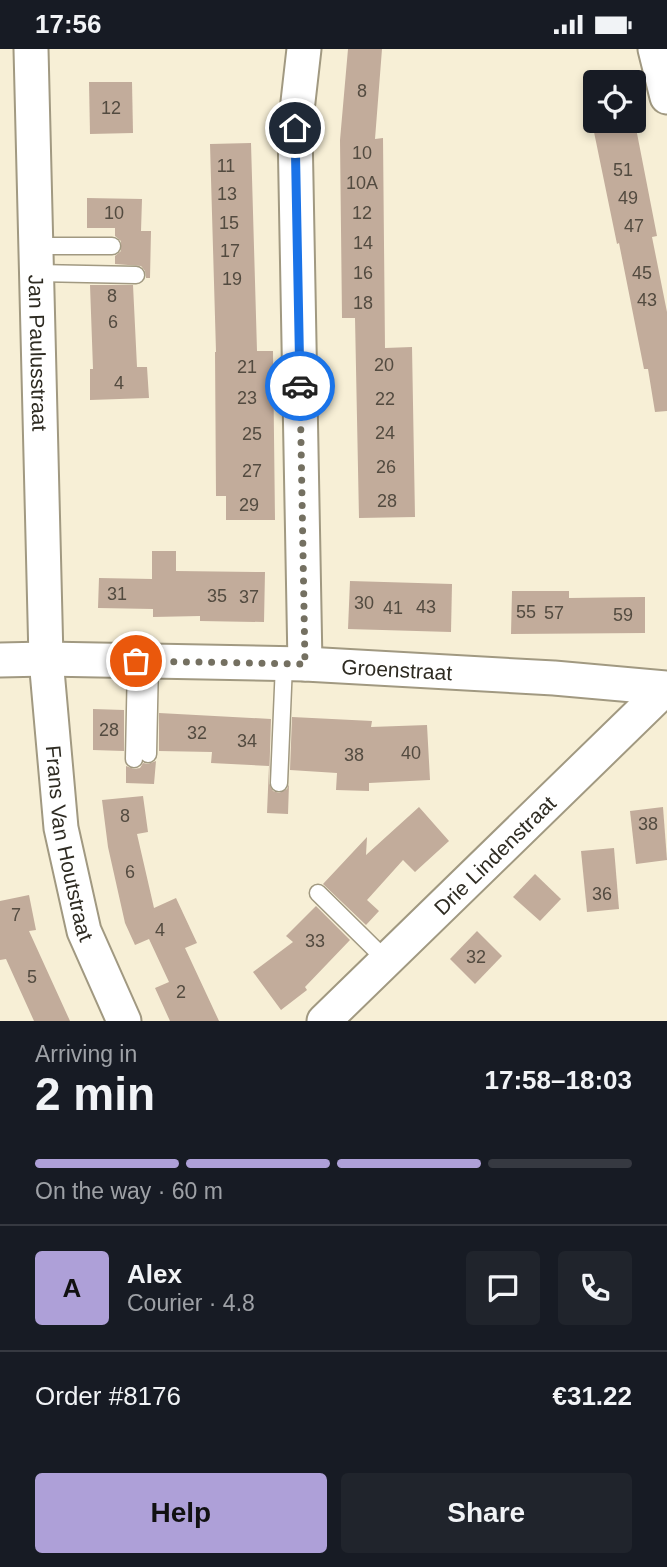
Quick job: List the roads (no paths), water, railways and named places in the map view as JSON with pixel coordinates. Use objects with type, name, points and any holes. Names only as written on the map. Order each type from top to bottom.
[{"type":"street","name":"Jan Paulusstraat","points":[[31,49],[46,659]]},
{"type":"street","points":[[294,664],[295,128],[304,49]]},
{"type":"street","points":[[655,49],[667,97]]},
{"type":"street","name":"Frans Van Houtstraat","points":[[46,659],[61,828],[84,931],[124,1021]]},
{"type":"street","name":"Groenstraat","points":[[0,660],[294,664],[554,678],[666,688]]},
{"type":"street","name":"Drie Lindenstraat","points":[[324,1021],[666,688]]},
{"type":"lane","points":[[37,259],[112,246]]},
{"type":"lane","points":[[37,259],[136,275]]},
{"type":"lane","points":[[141,757],[143,661]]},
{"type":"lane","points":[[279,783],[294,664]]},
{"type":"lane","points":[[318,893],[386,960]]}]
